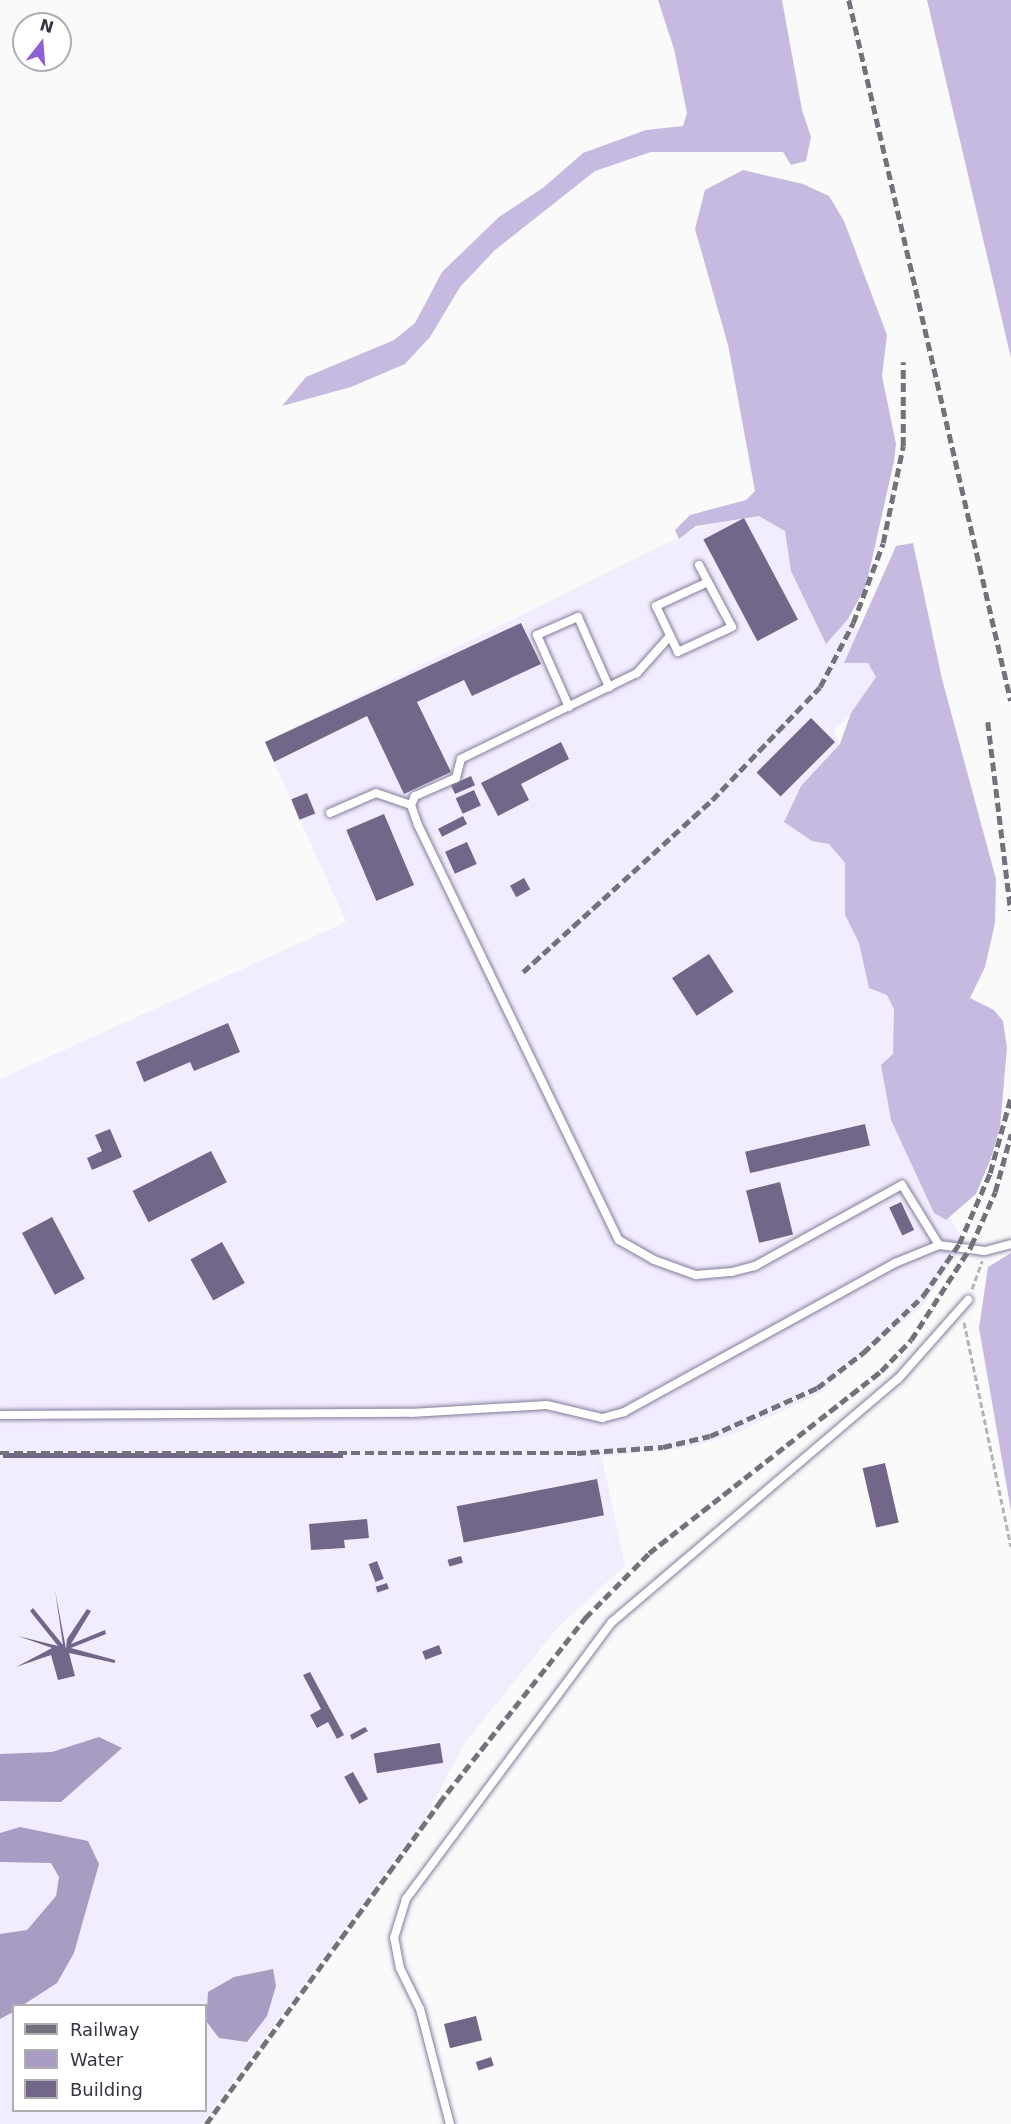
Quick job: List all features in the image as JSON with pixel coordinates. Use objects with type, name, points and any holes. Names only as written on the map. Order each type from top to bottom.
[{"type":"lane","points":[[699,565],[732,627],[678,652],[656,606],[708,582]]},
{"type":"lane","points":[[569,706],[537,635],[578,617],[609,687]]},
{"type":"lane","points":[[411,805],[415,796],[456,778],[461,759],[637,673],[670,636]]},
{"type":"lane","points":[[330,813],[376,793],[411,805],[619,1240],[654,1260],[696,1275],[732,1272],[755,1266],[903,1185],[939,1245]]},
{"type":"lane","points":[[0,1415],[411,1413],[547,1405],[602,1418],[624,1412],[894,1263],[939,1245],[986,1251],[1011,1244]]},
{"type":"lane","points":[[450,2124],[420,2009],[400,1968],[394,1938],[406,1899],[612,1622],[898,1379],[968,1300]]},
{"type":"path","points":[[986,1251],[968,1300],[964,1324],[1011,1546]]},
{"type":"shaded area","points":[[658,0],[782,0],[802,110],[811,137],[806,161],[791,165],[783,152],[651,152],[595,171],[495,250],[460,287],[430,337],[405,364],[351,387],[282,406],[306,377],[394,340],[415,323],[442,272],[499,217],[544,187],[583,153],[646,130],[683,126],[687,113],[674,49]]},
{"type":"shaded area","points":[[927,0],[1011,0],[1011,358]]},
{"type":"shaded area","points":[[743,170],[803,184],[829,196],[844,221],[887,335],[882,376],[896,444],[894,461],[866,586],[848,619],[826,644],[791,571],[785,531],[759,516],[696,526],[679,539],[675,530],[690,515],[746,500],[755,491],[728,345],[695,229],[705,190]]},
{"type":"shaded area","points":[[768,493],[890,679],[834,730],[847,767],[948,1214],[965,1243],[923,1305],[821,1392],[735,1434],[691,1447],[602,1457],[625,1566],[559,1626],[464,1744],[425,1818],[202,2124],[0,2124],[0,1079],[346,922],[265,742]]},
{"type":"shaded area","points":[[913,543],[942,679],[996,879],[995,923],[985,967],[970,998],[994,1010],[1003,1021],[1007,1048],[1000,1127],[991,1158],[976,1194],[946,1220],[934,1213],[891,1120],[881,1065],[893,1054],[894,1009],[887,995],[869,988],[859,943],[845,915],[845,863],[829,844],[812,841],[784,822],[801,786],[840,744],[851,713],[876,677],[868,663],[844,663],[896,546]]},
{"type":"shaded area","points":[[1011,1253],[1011,1511],[979,1328],[988,1267]]},
{"type":"water","points":[[99,1737],[122,1748],[61,1802],[0,1801],[0,1754],[52,1752]]},
{"type":"water","points":[[20,1827],[88,1841],[99,1864],[74,1953],[57,1983],[25,2004],[12,2004],[12,2013],[0,2019],[0,1934],[27,1930],[56,1896],[59,1877],[51,1863],[0,1862],[0,1833]]},
{"type":"water","points":[[273,1969],[276,1986],[267,2016],[247,2042],[219,2038],[207,2022],[208,1992],[234,1977]]},
{"type":"building","points":[[744,518],[798,620],[757,641],[703,540]]},
{"type":"building","points":[[521,623],[541,664],[472,696],[464,680],[417,702],[451,772],[404,794],[367,716],[274,762],[265,742]]},
{"type":"building","points":[[811,718],[835,742],[781,796],[757,772]]},
{"type":"building","points":[[561,742],[569,759],[521,784],[529,800],[498,816],[481,783]]},
{"type":"building","points":[[471,776],[475,785],[455,794],[451,785]]},
{"type":"building","points":[[474,790],[481,806],[463,814],[456,798]]},
{"type":"building","points":[[307,793],[315,813],[299,820],[291,799]]},
{"type":"building","points":[[384,814],[414,885],[376,901],[346,830]]},
{"type":"building","points":[[463,816],[467,824],[442,837],[438,829]]},
{"type":"building","points":[[467,842],[477,864],[455,874],[445,852]]},
{"type":"building","points":[[524,878],[530,889],[516,897],[510,886]]},
{"type":"building","points":[[709,954],[734,992],[697,1016],[672,978]]},
{"type":"building","points":[[228,1023],[240,1052],[194,1071],[190,1062],[144,1082],[136,1062]]},
{"type":"building","points":[[865,1124],[870,1145],[750,1173],[745,1152]]},
{"type":"building","points":[[110,1129],[122,1157],[92,1170],[87,1158],[102,1151],[95,1135]]},
{"type":"building","points":[[211,1151],[227,1182],[148,1222],[133,1191]]},
{"type":"building","points":[[780,1182],[793,1234],[759,1243],[746,1190]]},
{"type":"building","points":[[901,1202],[914,1230],[902,1236],[889,1207]]},
{"type":"building","points":[[52,1217],[85,1279],[55,1295],[22,1233]]},
{"type":"building","points":[[222,1242],[245,1283],[213,1301],[191,1259]]},
{"type":"building","points":[[3,1453],[343,1453],[343,1458],[3,1458]]},
{"type":"building","points":[[885,1463],[899,1522],[876,1528],[863,1468]]},
{"type":"building","points":[[597,1479],[604,1515],[464,1543],[457,1506]]},
{"type":"building","points":[[367,1519],[369,1538],[344,1540],[345,1548],[311,1550],[309,1524]]},
{"type":"building","points":[[461,1556],[463,1563],[449,1567],[448,1560]]},
{"type":"building","points":[[377,1561],[384,1579],[375,1582],[369,1564]]},
{"type":"building","points":[[387,1583],[389,1589],[377,1592],[376,1587]]},
{"type":"building","points":[[55,1590],[66,1649],[67,1639],[87,1609],[91,1611],[71,1644],[105,1630],[106,1634],[71,1648],[115,1660],[115,1663],[69,1653],[75,1676],[58,1680],[51,1655],[16,1667],[52,1648],[18,1636],[58,1646],[30,1611],[33,1608],[63,1645]]},
{"type":"building","points":[[439,1645],[442,1653],[425,1660],[422,1651]]},
{"type":"building","points":[[310,1672],[344,1735],[337,1739],[328,1722],[317,1728],[310,1715],[321,1709],[303,1675]]},
{"type":"building","points":[[365,1727],[368,1731],[352,1740],[350,1735]]},
{"type":"building","points":[[440,1743],[443,1763],[377,1773],[374,1753]]},
{"type":"building","points":[[353,1772],[368,1799],[359,1804],[344,1777]]},
{"type":"building","points":[[476,2016],[482,2040],[450,2048],[444,2024]]},
{"type":"building","points":[[491,2057],[494,2066],[479,2071],[476,2062]]},
{"type":"railway","points":[[849,0],[1011,701]]},
{"type":"railway","points":[[523,972],[712,800],[820,687],[853,623],[883,543],[903,446],[903,362]]},
{"type":"railway","points":[[988,722],[1011,911]]},
{"type":"railway","points":[[0,1453],[577,1453],[663,1447],[710,1436],[817,1388],[863,1353],[923,1296],[959,1244],[990,1173],[1011,1096]]},
{"type":"railway","points":[[206,2124],[439,1803],[585,1618],[649,1553],[881,1371],[911,1340],[971,1246],[995,1192],[1011,1134]]}]
